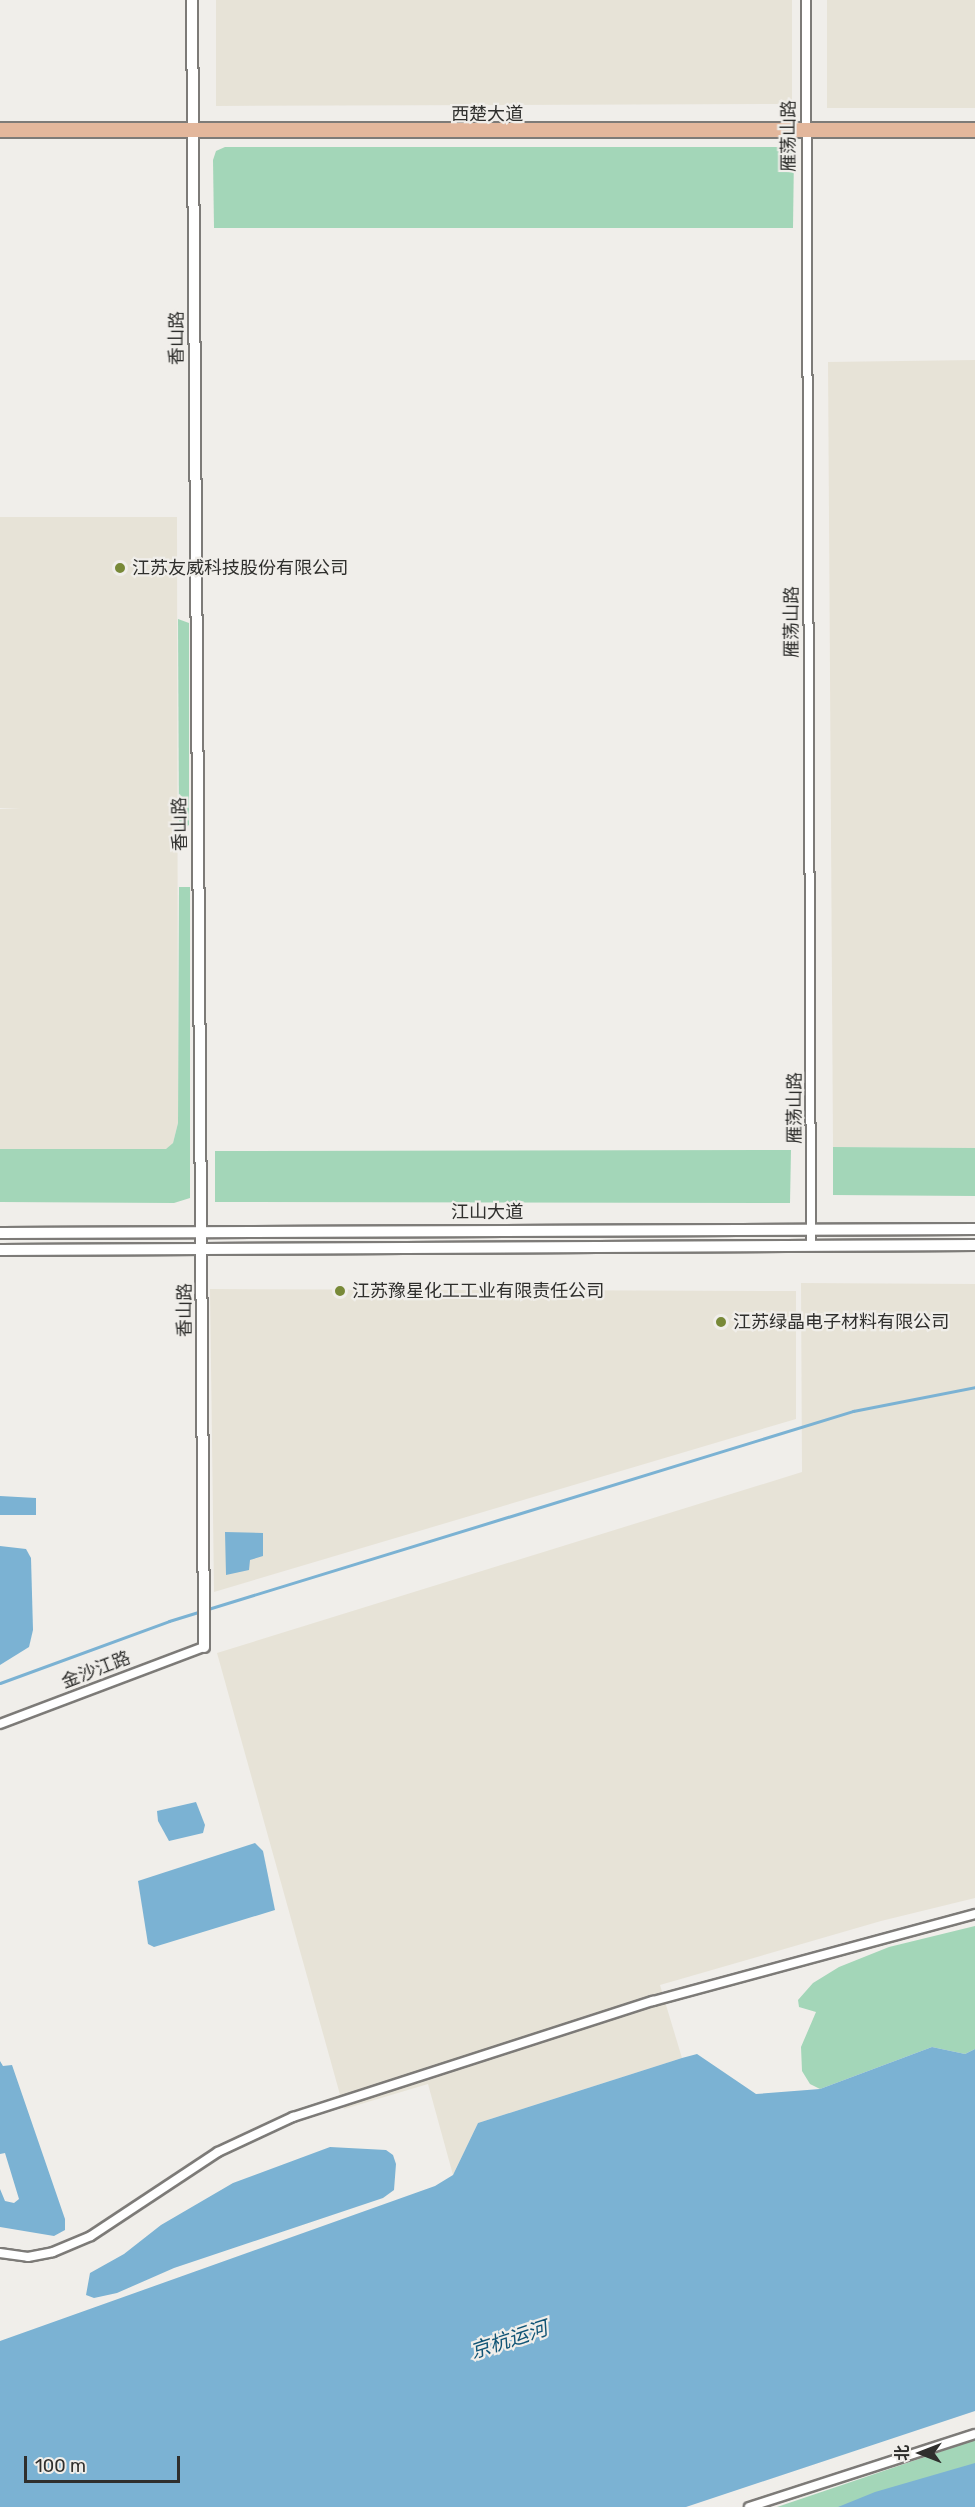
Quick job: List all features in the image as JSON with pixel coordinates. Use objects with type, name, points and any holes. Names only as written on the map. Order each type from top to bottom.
[{"type":"main road","name":"西楚大道","points":[[0,130],[975,130]]},
{"type":"street","name":"香山路","points":[[192,0],[204,1647]]},
{"type":"street","name":"雁荡山路","points":[[806,0],[811,1245]]},
{"type":"street","name":"江山大道","points":[[0,1233],[201,1233],[493,1228],[975,1229]]},
{"type":"street","name":"江山大道","points":[[0,1250],[975,1245]]},
{"type":"street","name":"金沙江路","points":[[0,1724],[204,1647]]},
{"type":"street","points":[[0,2253],[28,2257],[53,2252],[91,2236],[218,2152],[293,2117],[653,2001],[975,1914]]},
{"type":"street","points":[[749,2507],[975,2434]]},
{"type":"shaded area","points":[[216,0],[792,0],[792,104],[216,106]]},
{"type":"shaded area","points":[[827,0],[975,0],[975,108],[827,108]]},
{"type":"shaded area","points":[[975,360],[975,1148],[833,1147],[828,362]]},
{"type":"shaded area","points":[[0,517],[177,517],[178,1123],[173,1143],[167,1149],[0,1149],[0,809],[21,808],[0,808]]},
{"type":"shaded area","points":[[801,1283],[975,1284],[975,1898],[881,1921],[660,1985],[682,2058],[478,2123],[453,2175],[428,2084],[344,2109],[217,1653],[802,1472]]},
{"type":"shaded area","points":[[210,1289],[796,1291],[796,1419],[214,1592]]},
{"type":"green space","points":[[225,147],[789,147],[794,153],[793,228],[214,228],[213,160],[216,151]]},
{"type":"green space","points":[[178,619],[189,623],[189,825],[179,831]]},
{"type":"green space","points":[[179,887],[190,887],[190,1198],[174,1203],[0,1202],[0,1149],[166,1149],[173,1143],[178,1123]]},
{"type":"green space","points":[[833,1147],[975,1148],[975,1196],[833,1195]]},
{"type":"green space","points":[[791,1150],[790,1203],[215,1202],[215,1151]]},
{"type":"green space","points":[[975,1926],[975,2049],[965,2054],[932,2047],[820,2089],[810,2084],[802,2071],[801,2047],[816,2012],[799,2007],[798,2000],[813,1983],[839,1967],[889,1947]]},
{"type":"green space","points":[[975,2440],[975,2507],[777,2507]]},
{"type":"water","points":[[0,1496],[36,1498],[36,1515],[0,1515]]},
{"type":"water","points":[[225,1532],[263,1533],[263,1556],[250,1560],[249,1570],[226,1575]]},
{"type":"water","points":[[0,1546],[26,1549],[31,1558],[33,1630],[29,1647],[0,1665]]},
{"type":"water","points":[[196,1802],[205,1825],[203,1833],[169,1841],[158,1821],[157,1811]]},
{"type":"water","points":[[255,1843],[263,1851],[275,1910],[154,1947],[148,1944],[138,1881]]},
{"type":"water","name":"京杭运河","points":[[932,2047],[965,2054],[975,2049],[975,2411],[686,2507],[0,2507],[0,2341],[435,2186],[453,2175],[478,2123],[682,2058],[697,2054],[756,2094],[820,2089]]},
{"type":"water","points":[[0,2061],[3,2066],[12,2065],[65,2219],[65,2230],[54,2236],[0,2227],[0,2189],[5,2201],[14,2203],[19,2199],[5,2153],[0,2154]]},
{"type":"water","points":[[330,2147],[386,2150],[393,2155],[396,2164],[394,2190],[383,2198],[174,2268],[117,2293],[94,2298],[86,2295],[90,2273],[124,2254],[161,2225],[233,2183]]},
{"type":"water","points":[[975,2463],[975,2507],[838,2507],[875,2492]]},
{"type":"waterway","points":[[0,1683],[169,1621],[853,1411],[975,1387]]},
{"type":"place","name":"江苏友威科技股份有限公司","points":[[120,568]]},
{"type":"place","name":"江苏豫星化工工业有限责任公司","points":[[340,1291]]},
{"type":"place","name":"江苏绿晶电子材料有限公司","points":[[721,1322]]}]
